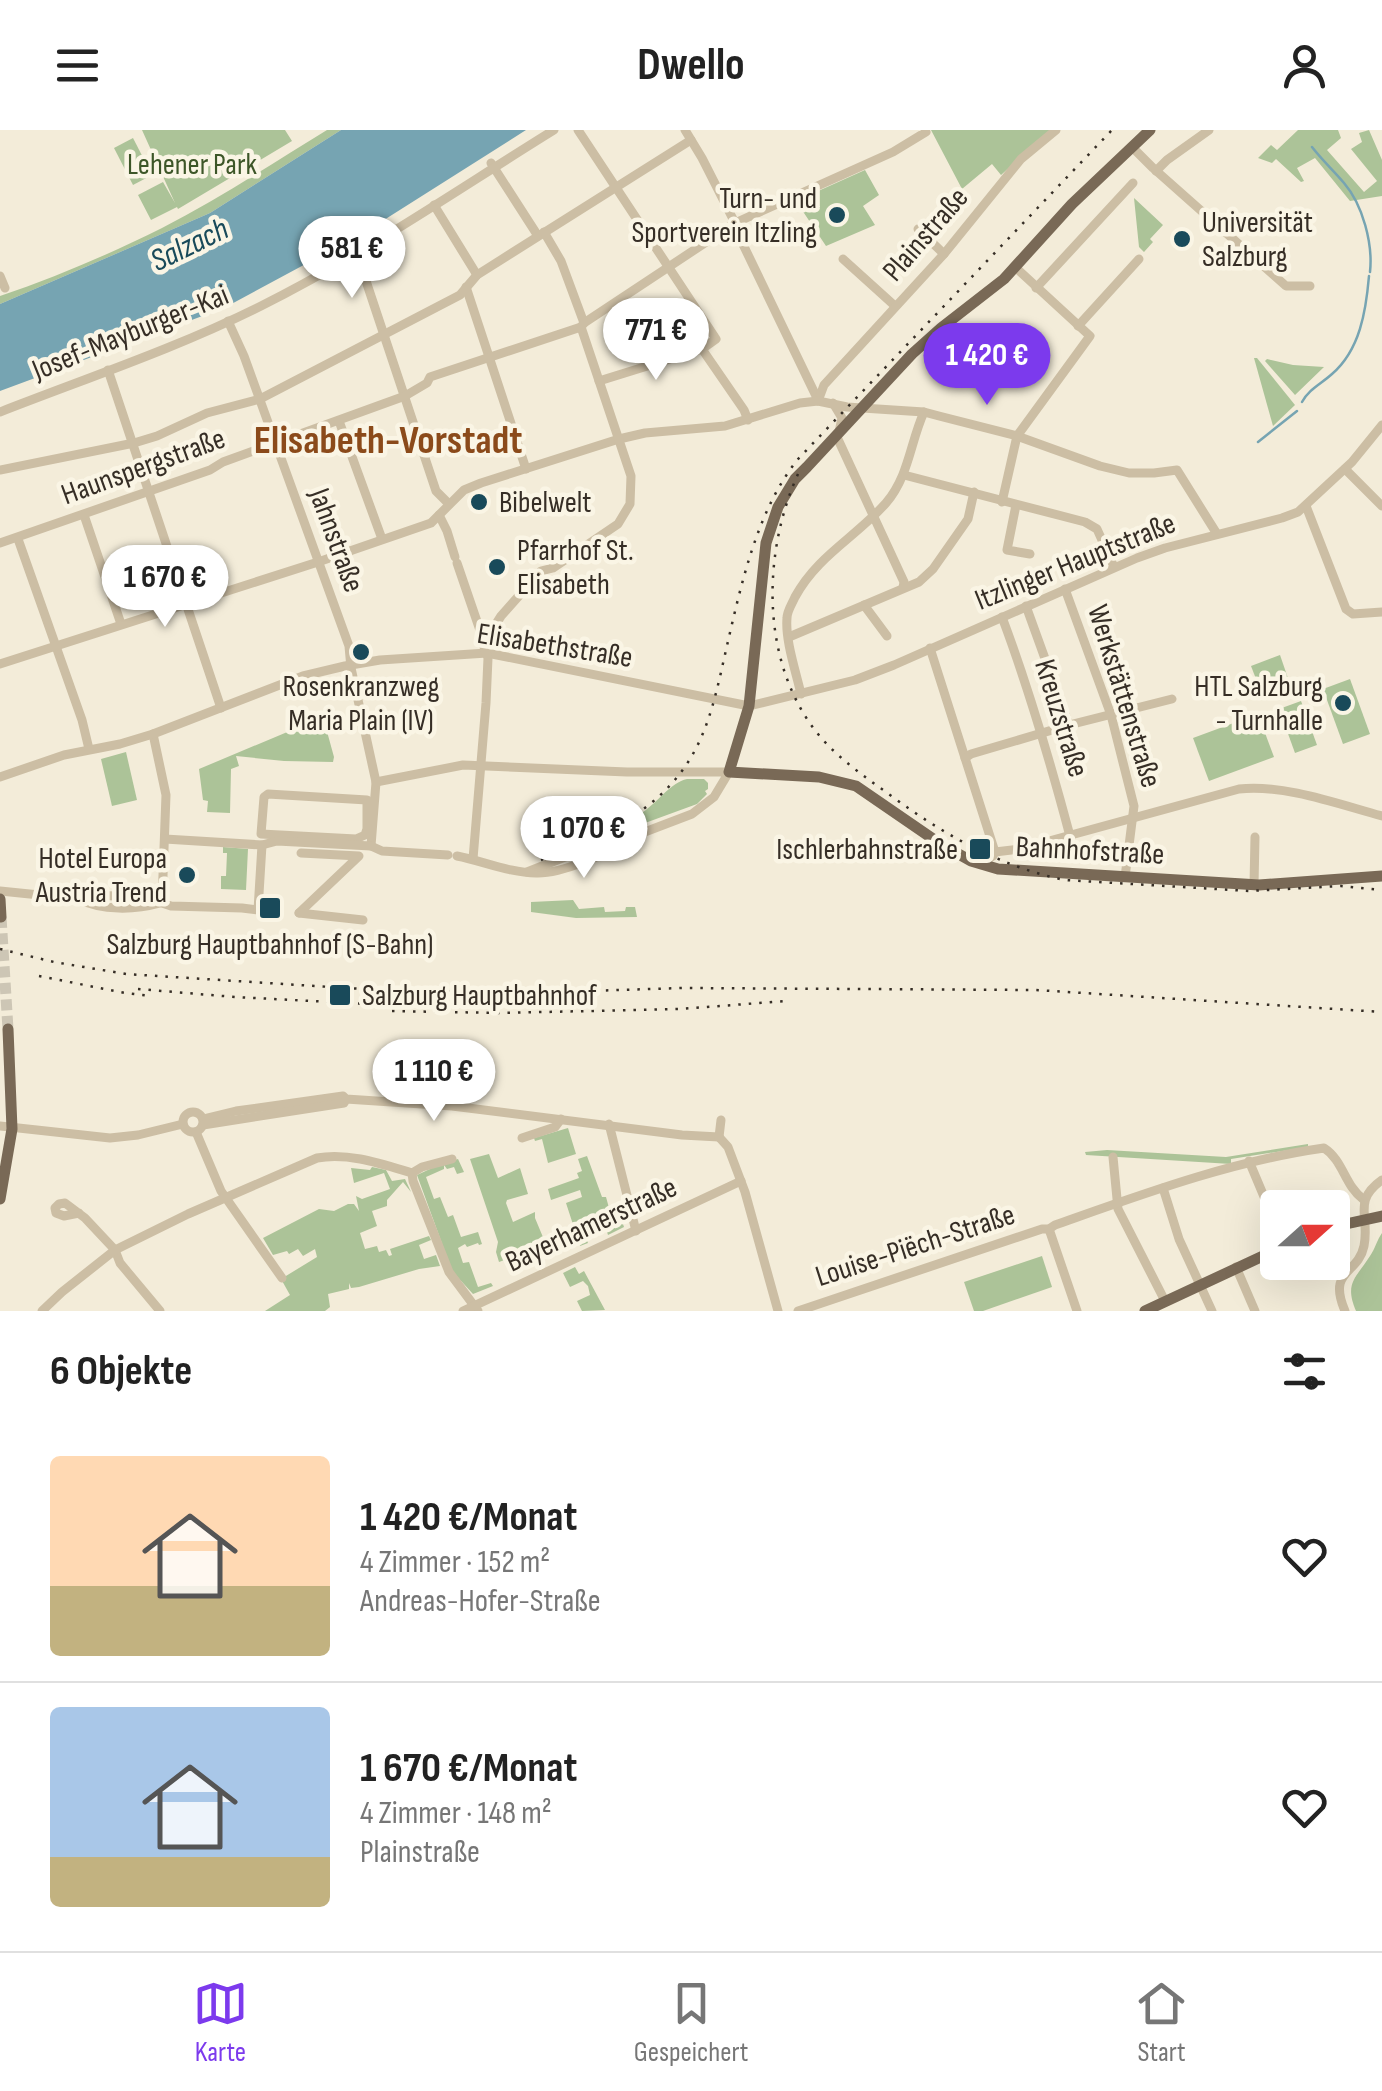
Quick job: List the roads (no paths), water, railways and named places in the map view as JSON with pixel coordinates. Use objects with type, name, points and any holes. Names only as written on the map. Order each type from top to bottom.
[{"type":"main road","points":[[729,772],[749,706],[769,531],[795,479],[924,342],[1015,267],[1072,204],[1150,130]]},
{"type":"main road","name":"Bahnhofstraße","points":[[729,772],[819,777],[862,789],[924,835],[971,861],[998,870],[1254,885],[1382,876]]},
{"type":"main road","points":[[0,899],[1,916]]},
{"type":"main road","points":[[0,1199],[8,1029]]},
{"type":"main road","points":[[1350,1223],[1382,1216]]},
{"type":"main road","points":[[1145,1311],[1260,1256]]},
{"type":"street","name":"Josef-Mayburger-Kai","points":[[0,412],[272,300],[354,256],[492,165],[554,130]]},
{"type":"street","points":[[578,130],[716,338],[702,349],[599,381]]},
{"type":"street","name":"Haunspergstraße","points":[[0,543],[150,492],[405,396],[430,377],[582,325],[734,223],[893,152],[925,130]]},
{"type":"street","name":"Plainstraße","points":[[818,401],[824,385],[944,254],[1021,159],[1056,130]]},
{"type":"street","points":[[1152,170],[1209,130]]},
{"type":"street","points":[[0,470],[134,443],[207,413],[260,399],[460,295],[477,275],[688,135],[818,401]]},
{"type":"street","points":[[1133,148],[1152,170],[1286,286],[1310,286]]},
{"type":"street","points":[[473,859],[488,658],[484,646],[492,628],[540,571],[552,568],[614,528],[628,511],[632,494],[632,476],[561,260],[492,165]]},
{"type":"street","points":[[1036,288],[1133,182]]},
{"type":"street","points":[[434,205],[477,275]]},
{"type":"street","points":[[918,229],[944,254]]},
{"type":"street","points":[[354,256],[436,491],[449,504]]},
{"type":"street","points":[[843,259],[895,306]]},
{"type":"street","points":[[1078,326],[1139,259]]},
{"type":"street","points":[[1002,502],[1017,436],[1090,336],[1015,267]]},
{"type":"street","points":[[0,276],[4,288]]},
{"type":"street","points":[[466,287],[526,469]]},
{"type":"street","name":"Jahnstraße","points":[[228,321],[260,399],[348,646],[376,782],[371,846]]},
{"type":"street","points":[[702,349],[748,420]]},
{"type":"street","points":[[108,370],[221,708]]},
{"type":"street","points":[[883,384],[886,402],[896,410]]},
{"type":"street","points":[[0,664],[431,523],[464,490],[619,439],[726,426],[818,401],[862,409],[924,412],[1017,436],[1129,473],[1177,470],[1217,534]]},
{"type":"street","points":[[832,403],[842,418],[837,435],[904,582],[903,588]]},
{"type":"street","points":[[801,694],[787,615],[818,563],[885,504],[904,475],[924,412]]},
{"type":"street","points":[[339,421],[382,539]]},
{"type":"street","name":"Itzlinger Hauptstraße","points":[[930,648],[1165,548],[1289,516],[1306,506],[1344,469],[1382,425]]},
{"type":"street","points":[[1344,469],[1382,506]]},
{"type":"street","points":[[904,475],[1085,522],[1097,529],[1114,567]]},
{"type":"street","points":[[789,637],[919,582],[933,569],[968,519],[974,492]]},
{"type":"street","points":[[1016,505],[1007,550],[1030,554]]},
{"type":"street","points":[[1306,506],[1349,612],[1382,612]]},
{"type":"street","points":[[84,515],[121,624]]},
{"type":"street","points":[[439,516],[483,640]]},
{"type":"street","points":[[18,539],[89,749]]},
{"type":"street","name":"Werkstättenstraße","points":[[1065,589],[1111,714],[1134,806],[1125,877]]},
{"type":"street","points":[[864,605],[887,636]]},
{"type":"street","points":[[1026,606],[1069,725]]},
{"type":"street","name":"Kreuzstraße","points":[[1002,617],[1042,733],[1070,836]]},
{"type":"street","points":[[930,648],[998,870]]},
{"type":"street","name":"Elisabethstraße","points":[[0,778],[38,763],[153,734],[303,676],[351,665],[486,654],[749,706],[855,680],[930,648]]},
{"type":"street","points":[[965,758],[1069,725],[1172,699]]},
{"type":"street","points":[[153,734],[166,796],[162,902]]},
{"type":"street","points":[[261,839],[453,856],[527,872],[608,840],[629,838],[692,814],[716,795],[729,772],[628,772],[481,764],[376,782]]},
{"type":"street","points":[[705,772],[716,795]]},
{"type":"street","points":[[980,864],[994,854],[1222,792],[1254,787],[1382,816]]},
{"type":"street","points":[[165,839],[261,839],[356,839],[367,829],[367,800],[264,796],[261,839],[258,910]]},
{"type":"street","points":[[1254,837],[1254,885]]},
{"type":"street","points":[[301,853],[359,856],[298,912],[364,920]]},
{"type":"street","points":[[0,891],[79,899],[101,906],[144,907],[162,902],[172,906],[274,912]]},
{"type":"street","points":[[282,1278],[221,1190],[201,1125],[196,1113],[190,1113],[184,1124],[189,1132],[201,1125],[346,1100],[452,1106],[719,1137]]},
{"type":"street","points":[[522,1138],[555,1127],[561,1118]]},
{"type":"street","points":[[721,1120],[719,1137],[728,1148],[740,1180],[778,1311]]},
{"type":"street","points":[[6,1128],[110,1138],[184,1124]]},
{"type":"street","points":[[609,1124],[636,1230]]},
{"type":"street","name":"Louise-Piëch-Straße","points":[[798,1311],[1248,1161],[1324,1148],[1335,1157],[1355,1193],[1364,1200]]},
{"type":"street","points":[[42,1311],[115,1250],[322,1157],[340,1156],[412,1173],[452,1159]]},
{"type":"street","points":[[1112,1157],[1117,1204],[1165,1301]]},
{"type":"street","points":[[1248,1161],[1261,1190]]},
{"type":"street","points":[[412,1173],[449,1272],[477,1308]]},
{"type":"street","name":"Bayerhamerstraße","points":[[463,1311],[477,1308],[740,1180]]},
{"type":"street","points":[[1346,1311],[1340,1295],[1341,1279],[1362,1252],[1364,1200],[1370,1188],[1382,1180]]},
{"type":"street","points":[[1163,1188],[1180,1240],[1212,1311]]},
{"type":"street","points":[[79,1213],[115,1250],[120,1263],[160,1311]]},
{"type":"street","points":[[1049,1230],[1077,1311]]},
{"type":"street","points":[[1236,1267],[1255,1311]]},
{"type":"water","name":"Salzach","points":[[341,130],[526,130],[365,232],[224,308],[0,391],[0,304],[210,213]]},
{"type":"waterway","points":[[1312,147],[1356,202],[1368,237],[1370,272]]},
{"type":"waterway","points":[[1302,402],[1342,364],[1355,342],[1369,276]]},
{"type":"waterway","points":[[1258,442],[1297,411]]},
{"type":"tunnel","points":[[1,917],[8,1029]]},
{"type":"railway","points":[[541,860],[638,813],[682,771],[710,715],[752,549],[784,478],[1112,130]]},
{"type":"railway","points":[[798,474],[777,540],[773,576],[773,612],[788,681],[803,713],[824,741],[901,803],[979,850],[1021,868],[1065,880],[1249,891],[1341,886],[1382,890]]},
{"type":"railway","points":[[0,949],[126,974],[394,991],[1036,990],[1382,1012]]},
{"type":"railway","points":[[39,976],[152,996]]},
{"type":"railway","points":[[138,989],[408,1006]]},
{"type":"railway","points":[[392,1011],[680,1009],[786,1001]]},
{"type":"place","name":"Turn- und Sportverein Itzling","points":[[837,215]]},
{"type":"place","name":"Universität Salzburg","points":[[1182,239]]},
{"type":"place","name":"Bibelwelt","points":[[479,502]]},
{"type":"place","name":"Pfarrhof St. Elisabeth","points":[[497,567]]},
{"type":"place","name":"Rosenkranzweg Maria Plain (IV)","points":[[361,652]]},
{"type":"place","name":"HTL Salzburg - Turnhalle","points":[[1343,703]]},
{"type":"place","name":"Ischlerbahnstraße","points":[[980,849]]},
{"type":"place","name":"Hotel Europa Austria Trend","points":[[187,875]]},
{"type":"place","name":"Salzburg Hauptbahnhof (S-Bahn)","points":[[270,908]]},
{"type":"place","name":"Salzburg Hauptbahnhof","points":[[340,995]]},
{"type":"district","name":"Elisabeth-Vorstadt","points":[[388,439]]},
{"type":"park label","name":"Lehener Park","points":[[192,164]]}]
